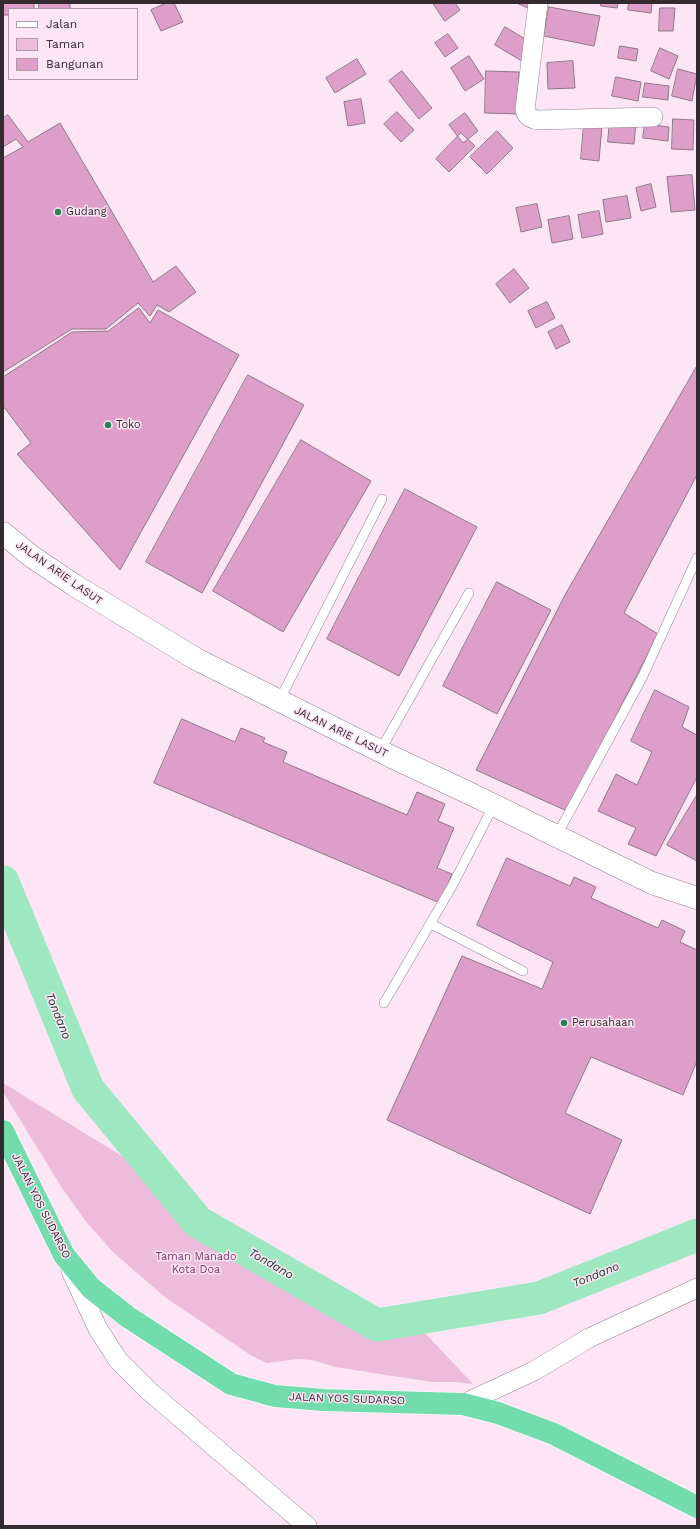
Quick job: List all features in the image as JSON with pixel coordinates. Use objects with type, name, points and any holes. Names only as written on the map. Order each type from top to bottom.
[{"type":"highway","name":"JALAN YOS SUDARSO","points":[[3,1131],[64,1255],[90,1288],[128,1317],[231,1384],[275,1396],[323,1400],[463,1404],[498,1413],[554,1434],[697,1507]]},
{"type":"main road","name":"JALAN ARIE LASUT","points":[[3,533],[31,556],[114,611],[196,659],[380,751],[556,835],[652,883],[697,898]]},
{"type":"street","points":[[538,3],[525,110],[530,118],[537,120],[653,117]]},
{"type":"street","points":[[64,1255],[98,1329],[118,1360],[149,1391],[307,1526]]},
{"type":"street","points":[[463,1404],[534,1371],[610,1328],[697,1288]]},
{"type":"lane","points":[[279,701],[382,499]]},
{"type":"lane","points":[[556,835],[643,676],[697,558]]},
{"type":"lane","points":[[380,751],[469,593]]},
{"type":"lane","points":[[384,1003],[431,924],[494,805]]},
{"type":"lane","points":[[431,924],[523,971]]},
{"type":"green space","name":"Taman Manado Kota Doa","points":[[3,1083],[130,1161],[164,1191],[200,1215],[224,1227],[247,1254],[306,1294],[365,1322],[393,1325],[424,1332],[473,1384],[432,1382],[335,1367],[312,1360],[298,1359],[267,1363],[252,1356],[166,1298],[114,1253],[87,1223],[62,1188],[3,1092]]},
{"type":"building","points":[[3,3],[34,3],[34,8],[8,8],[8,15],[3,15]]},
{"type":"building","points":[[39,3],[70,3],[70,8],[39,8]]},
{"type":"building","points":[[167,3],[174,3],[183,22],[161,31],[151,10]]},
{"type":"building","points":[[433,3],[455,3],[460,10],[445,21]]},
{"type":"building","points":[[517,3],[531,3],[529,8]]},
{"type":"building","points":[[601,3],[618,3],[617,8],[601,6]]},
{"type":"building","points":[[629,3],[652,3],[651,13],[628,10]]},
{"type":"building","points":[[549,7],[600,16],[594,46],[544,36]]},
{"type":"building","points":[[660,8],[675,8],[673,31],[659,31]]},
{"type":"building","points":[[505,27],[532,43],[522,61],[495,45]]},
{"type":"building","points":[[448,34],[458,48],[445,57],[435,43]]},
{"type":"building","points":[[620,46],[638,49],[636,61],[618,58]]},
{"type":"building","points":[[660,48],[678,56],[669,79],[651,71]]},
{"type":"building","points":[[469,56],[484,79],[465,91],[451,68]]},
{"type":"building","points":[[357,59],[366,74],[335,93],[326,78]]},
{"type":"building","points":[[573,61],[575,88],[548,89],[547,63]]},
{"type":"building","points":[[678,69],[697,74],[692,101],[672,96]]},
{"type":"building","points":[[402,71],[432,108],[419,119],[389,81]]},
{"type":"building","points":[[486,71],[519,72],[518,114],[485,113]]},
{"type":"building","points":[[616,77],[641,82],[638,101],[612,96]]},
{"type":"building","points":[[645,83],[669,86],[668,100],[643,97]]},
{"type":"building","points":[[361,99],[365,123],[348,126],[344,102]]},
{"type":"building","points":[[397,112],[414,130],[401,142],[384,124]]},
{"type":"building","points":[[465,113],[478,131],[463,143],[449,125]]},
{"type":"building","name":"Gudang","points":[[8,115],[28,142],[60,123],[153,282],[176,266],[196,292],[169,312],[157,305],[150,316],[138,303],[106,329],[72,329],[3,372],[3,158],[23,147],[16,139],[3,147],[3,118]]},
{"type":"building","points":[[673,119],[694,120],[693,150],[672,149]]},
{"type":"building","points":[[610,120],[636,122],[634,144],[608,142]]},
{"type":"building","points":[[584,124],[602,125],[599,161],[581,159]]},
{"type":"building","points":[[645,124],[669,127],[668,141],[643,138]]},
{"type":"building","points":[[497,131],[513,148],[487,174],[470,157]]},
{"type":"building","points":[[461,133],[475,146],[449,172],[436,159]]},
{"type":"building","points":[[692,175],[695,210],[671,212],[667,177]]},
{"type":"building","points":[[651,184],[656,207],[641,211],[636,188]]},
{"type":"building","points":[[627,196],[631,218],[606,222],[603,200]]},
{"type":"building","points":[[537,204],[542,227],[521,232],[516,208]]},
{"type":"building","points":[[599,211],[603,234],[582,238],[578,215]]},
{"type":"building","points":[[569,216],[573,239],[552,243],[548,220]]},
{"type":"building","points":[[514,269],[529,288],[510,303],[496,284]]},
{"type":"building","points":[[547,302],[555,318],[536,328],[528,311]]},
{"type":"building","name":"Toko","points":[[139,308],[150,323],[158,310],[239,355],[120,570],[17,454],[31,443],[3,406],[3,377],[72,332],[108,331]]},
{"type":"building","points":[[562,325],[570,342],[556,349],[548,332]]},
{"type":"building","points":[[697,366],[697,475],[624,613],[658,634],[567,811],[476,770],[565,595]]},
{"type":"building","points":[[248,375],[304,405],[202,593],[146,562]]},
{"type":"building","points":[[301,440],[371,481],[283,632],[213,591]]},
{"type":"building","points":[[405,489],[477,527],[399,676],[327,639]]},
{"type":"building","points":[[497,582],[551,610],[497,714],[443,686]]},
{"type":"building","points":[[655,690],[689,707],[682,727],[697,735],[697,777],[656,856],[628,844],[636,828],[598,811],[616,774],[637,785],[652,752],[631,741]]},
{"type":"building","points":[[182,719],[235,742],[241,728],[265,738],[263,742],[287,752],[283,762],[407,815],[417,792],[445,804],[438,821],[454,828],[437,868],[452,874],[440,903],[154,783]]},
{"type":"building","points":[[697,795],[697,861],[667,845]]},
{"type":"building","name":"Perusahaan","points":[[507,858],[570,886],[574,877],[596,887],[591,898],[658,928],[662,920],[685,931],[680,942],[697,950],[697,1061],[683,1095],[591,1057],[565,1113],[622,1140],[590,1214],[387,1120],[462,956],[542,989],[553,962],[477,925]]},
{"type":"waterway","name":"Tondano","points":[[3,882],[88,1089],[198,1222],[377,1325],[539,1298],[697,1235]]},
{"type":"place","name":"Gudang","points":[[58,212]]},
{"type":"place","name":"Toko","points":[[108,425]]},
{"type":"place","name":"Perusahaan","points":[[564,1023]]}]
